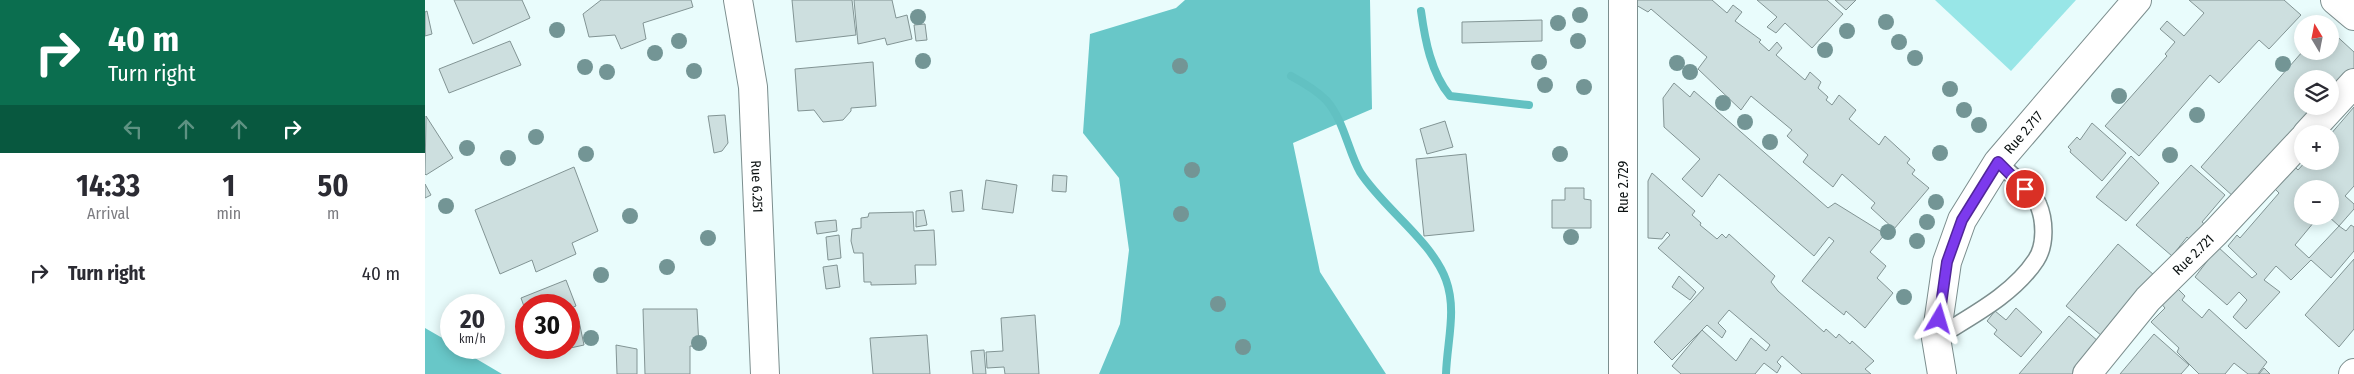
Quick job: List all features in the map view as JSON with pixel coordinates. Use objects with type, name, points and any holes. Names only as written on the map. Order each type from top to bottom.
[{"type":"street","name":"Rue 6.251","points":[[738,0],[753,87],[765,374]]},
{"type":"street","name":"Rue 2.729","points":[[1623,0],[1623,374]]},
{"type":"street","name":"Rue 2.717","points":[[1942,374],[1936,338],[1947,262],[1962,220],[1998,162],[2137,0]]},
{"type":"street","points":[[2335,0],[2354,16]]},
{"type":"street","points":[[2315,125],[2354,83]]},
{"type":"street","name":"Rue 2.721","points":[[2087,374],[2148,299],[2216,232],[2294,149]]},
{"type":"lane","points":[[1936,338],[1981,310],[2011,287],[2037,259],[2044,231],[2038,202],[1998,162]]},
{"type":"shaded area","points":[[1185,0],[1370,0],[1372,109],[1293,143],[1320,272],[1386,374],[1099,374],[1120,324],[1129,250],[1119,178],[1083,133],[1090,34],[1176,8]]},
{"type":"shaded area","points":[[1935,0],[2076,0],[2011,71]]},
{"type":"shaded area","points":[[425,328],[440,337],[440,359],[477,359],[502,374],[425,374]]},
{"type":"building","points":[[454,0],[522,0],[530,18],[473,44]]},
{"type":"building","points":[[601,0],[691,0],[693,7],[643,23],[646,39],[621,49],[615,35],[589,37],[583,14]]},
{"type":"building","points":[[792,0],[852,0],[856,35],[796,42]]},
{"type":"building","points":[[854,0],[892,0],[896,18],[907,15],[912,39],[887,45],[885,38],[858,44]]},
{"type":"building","points":[[1636,0],[1712,0],[1727,13],[1733,5],[1742,12],[1735,21],[1761,40],[1759,42],[1769,51],[1777,42],[1782,48],[1776,55],[1805,80],[1810,72],[1821,82],[1818,88],[1828,97],[1826,100],[1832,105],[1839,95],[1856,110],[1849,119],[1879,145],[1885,136],[1910,159],[1907,163],[1915,170],[1912,174],[1929,188],[1894,229],[1871,208],[1875,203],[1842,174],[1833,187],[1803,162],[1808,155],[1787,136],[1792,130],[1751,96],[1741,110],[1698,69],[1707,57],[1651,9],[1648,12],[1636,5]]},
{"type":"building","points":[[1757,0],[1827,0],[1843,14],[1812,48],[1785,23],[1776,33],[1767,27],[1777,17]]},
{"type":"building","points":[[1835,0],[1856,0],[1846,10]]},
{"type":"building","points":[[2189,0],[2284,0],[2301,15],[2294,15],[2294,22],[2269,49],[2259,40],[2219,83],[2210,75],[2139,156],[2105,126],[2167,56],[2165,54],[2175,42],[2160,29],[2167,21],[2184,36],[2204,13]]},
{"type":"building","points":[[427,11],[432,34],[425,36],[425,12]]},
{"type":"building","points":[[1542,20],[1542,41],[1462,43],[1462,22]]},
{"type":"building","points":[[925,24],[927,40],[916,41],[914,25]]},
{"type":"building","points":[[2339,38],[2354,52],[2354,79],[2339,86],[2339,70],[2294,70],[2294,115],[2308,115],[2299,125],[2294,125],[2294,131],[2235,198],[2201,167],[2295,60],[2339,60]]},
{"type":"building","points":[[510,41],[521,65],[449,93],[439,69]]},
{"type":"building","points":[[873,62],[876,106],[851,108],[851,111],[843,120],[823,122],[814,110],[798,111],[795,69]]},
{"type":"building","points":[[1674,83],[1690,97],[1694,91],[1828,208],[1835,203],[1885,234],[1870,252],[1886,266],[1877,278],[1893,293],[1865,328],[1846,311],[1844,315],[1802,281],[1834,241],[1829,237],[1814,256],[1719,174],[1702,197],[1682,179],[1700,159],[1664,127],[1663,98]]},
{"type":"building","points":[[2354,107],[2354,186],[2345,196],[2354,204],[2354,209],[2339,226],[2346,231],[2351,225],[2354,227],[2354,251],[2331,278],[2311,260],[2291,280],[2276,266],[2264,280],[2280,292],[2246,329],[2233,317],[2247,300],[2239,292],[2227,305],[2195,277],[2218,247],[2252,278],[2257,274],[2228,246],[2237,235],[2240,238],[2279,193],[2270,184],[2294,166],[2294,170],[2339,170],[2339,125]]},
{"type":"building","points":[[725,115],[728,143],[722,151],[714,153],[708,116]]},
{"type":"building","points":[[426,116],[453,158],[426,175],[425,174]]},
{"type":"building","points":[[1445,121],[1453,147],[1427,154],[1420,129]]},
{"type":"building","points":[[2092,123],[2126,153],[2102,181],[2070,152],[2071,150],[2068,147],[2077,137],[2080,140]]},
{"type":"building","points":[[1466,154],[1474,231],[1424,236],[1416,159]]},
{"type":"building","points":[[2131,156],[2159,183],[2126,221],[2096,197]]},
{"type":"building","points":[[2191,165],[2225,195],[2202,222],[2214,232],[2198,248],[2187,237],[2172,256],[2136,225]]},
{"type":"building","points":[[574,167],[598,231],[572,243],[576,254],[536,272],[532,260],[500,274],[475,210]]},
{"type":"building","points":[[1652,173],[1695,211],[1692,215],[1701,223],[1700,225],[1717,239],[1722,234],[1726,238],[1729,234],[1775,276],[1771,282],[1778,291],[1824,332],[1826,329],[1836,338],[1839,334],[1850,344],[1852,341],[1874,361],[1865,369],[1871,374],[1802,374],[1782,356],[1777,362],[1781,366],[1777,373],[1764,363],[1755,374],[1681,374],[1672,366],[1702,330],[1672,360],[1654,342],[1704,288],[1658,248],[1670,235],[1667,232],[1662,239],[1648,238],[1648,181]],"holes":[[[1729,310],[1770,345],[1766,351],[1751,338],[1736,361],[1702,330],[1707,325],[1722,338],[1726,331],[1718,323]]]},
{"type":"building","points":[[1053,175],[1067,176],[1066,192],[1052,191]]},
{"type":"building","points":[[986,180],[1017,185],[1013,213],[982,209]]},
{"type":"building","points":[[425,184],[431,195],[425,198]]},
{"type":"building","points":[[1565,188],[1584,188],[1584,199],[1591,200],[1591,228],[1552,228],[1552,200],[1565,200]]},
{"type":"building","points":[[962,190],[964,211],[952,212],[950,192]]},
{"type":"building","points":[[924,210],[927,225],[916,227],[916,211]]},
{"type":"building","points":[[913,212],[914,231],[934,230],[936,265],[915,265],[916,284],[871,285],[871,282],[864,282],[863,253],[854,253],[851,241],[852,229],[861,228],[861,218],[868,217],[869,213]]},
{"type":"building","points":[[836,220],[837,231],[817,234],[815,222]]},
{"type":"building","points":[[839,235],[841,258],[828,260],[826,237]]},
{"type":"building","points":[[2118,244],[2154,275],[2102,336],[2066,306]]},
{"type":"building","points":[[2354,259],[2354,329],[2339,347],[2305,315]]},
{"type":"building","points":[[837,265],[840,287],[826,289],[823,267]]},
{"type":"building","points":[[1679,276],[1696,292],[1690,300],[1672,287]]},
{"type":"building","points":[[566,280],[571,294],[531,294]]},
{"type":"building","points":[[2173,284],[2185,296],[2182,300],[2202,318],[2209,309],[2267,362],[2258,374],[2248,374],[2234,363],[2225,374],[2199,374],[2177,352],[2179,348],[2151,322],[2165,308],[2159,301]]},
{"type":"building","points":[[2016,308],[2042,332],[2021,357],[1994,334],[1997,330],[1987,321],[1995,311],[2006,320]]},
{"type":"building","points":[[643,309],[697,309],[699,347],[690,346],[690,374],[645,374]]},
{"type":"building","points":[[1035,315],[1039,374],[1005,374],[1004,367],[987,368],[986,352],[1003,351],[1001,318]]},
{"type":"building","points":[[2069,316],[2106,348],[2082,374],[2019,374]]},
{"type":"building","points":[[580,326],[584,345],[580,346]]},
{"type":"building","points":[[2154,334],[2189,365],[2181,374],[2120,374]]},
{"type":"building","points":[[927,335],[930,374],[873,374],[870,338]]},
{"type":"building","points":[[616,345],[637,349],[637,374],[617,374]]},
{"type":"building","points":[[984,350],[986,374],[973,374],[971,351]]},
{"type":"building","points":[[2264,368],[2270,374],[2259,374]]},
{"type":"waterway","points":[[1421,11],[1430,56],[1438,77],[1450,96],[1529,105]]},
{"type":"waterway","points":[[1291,76],[1310,87],[1326,100],[1342,126],[1360,172],[1381,199],[1419,238],[1439,266],[1446,280],[1451,303],[1451,326],[1446,374]]},
{"type":"route","points":[[1939,319],[1947,262],[1962,220],[1998,162],[2025,189]]}]
